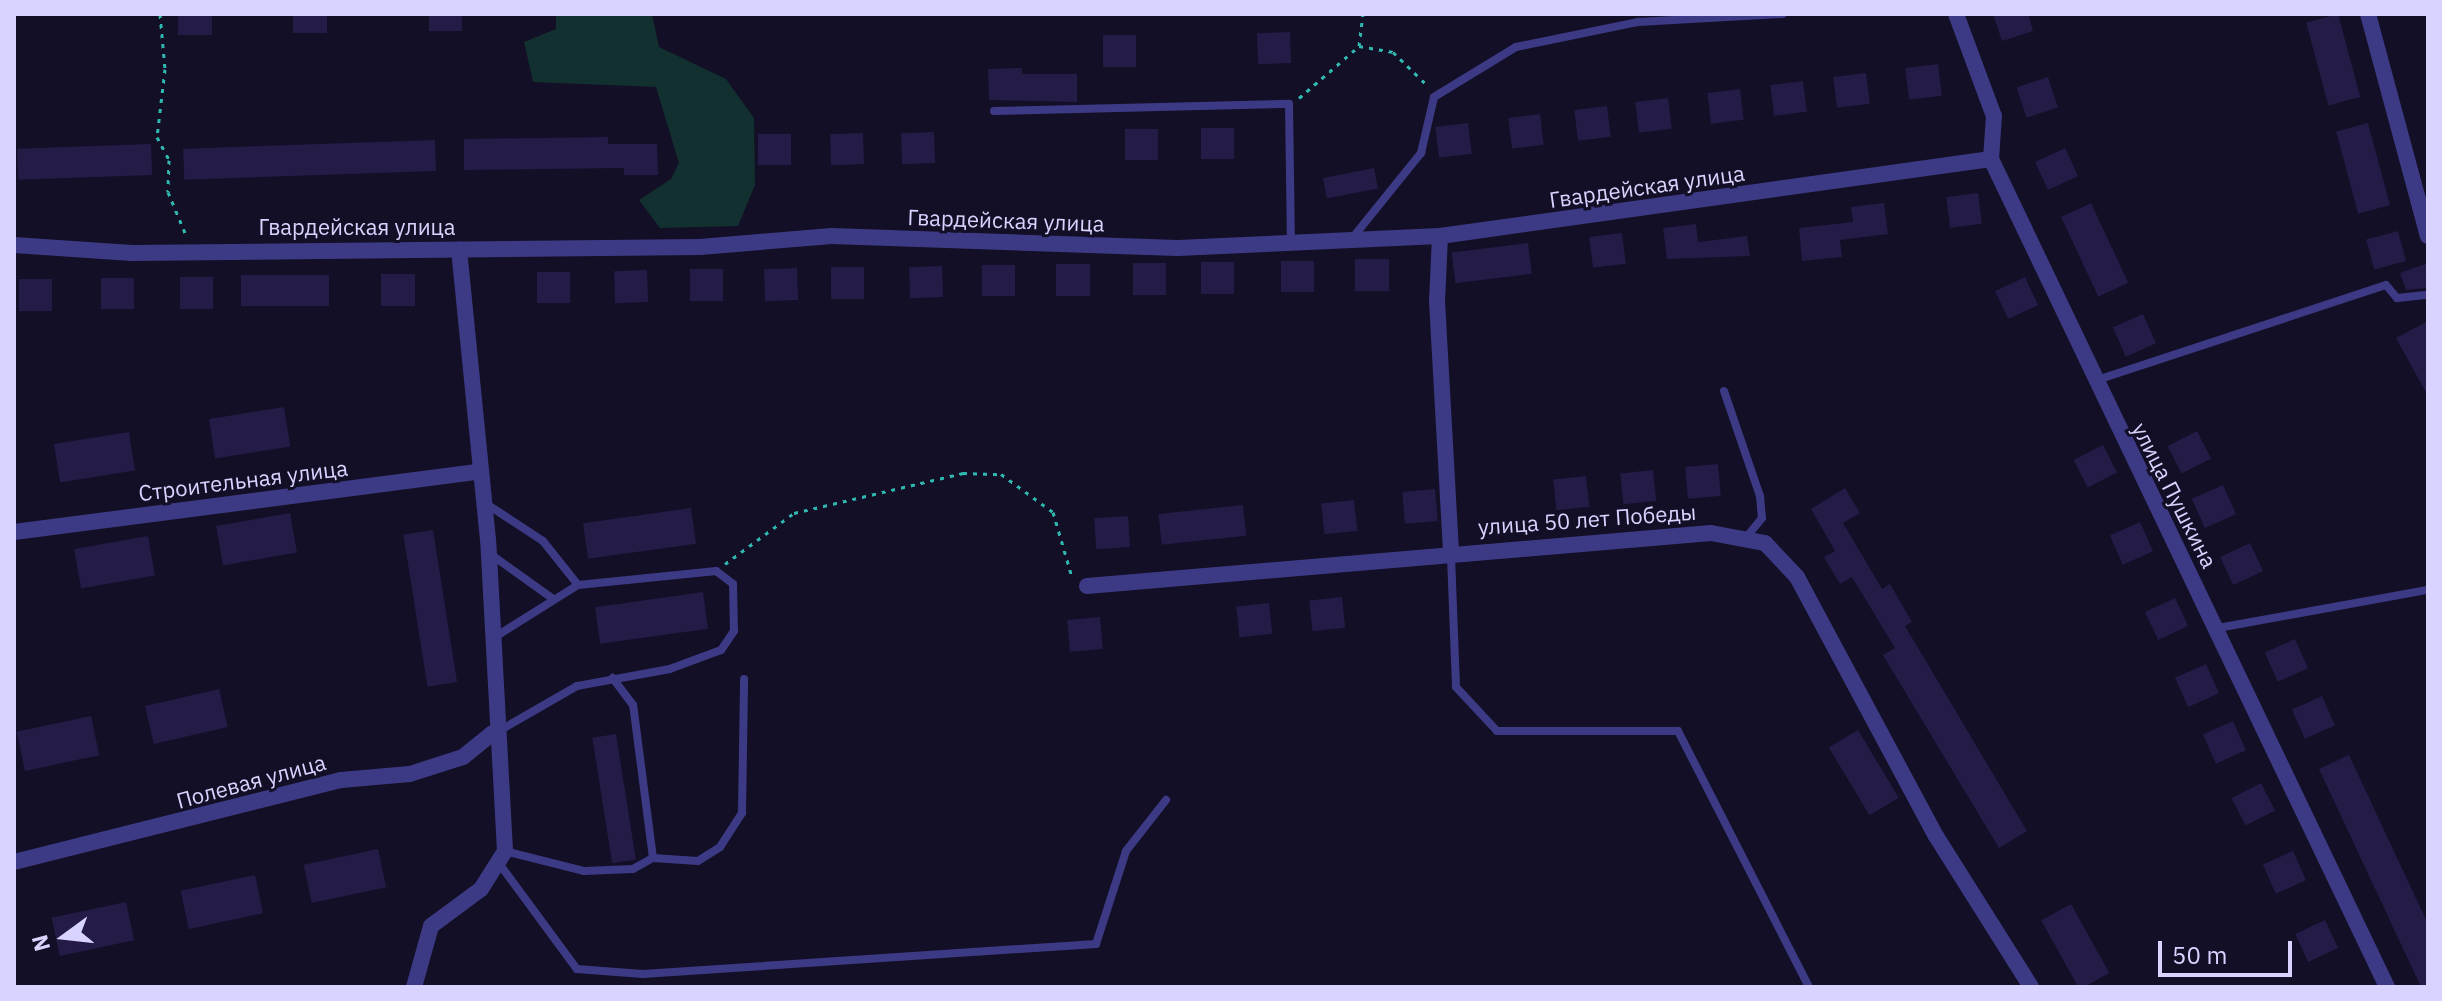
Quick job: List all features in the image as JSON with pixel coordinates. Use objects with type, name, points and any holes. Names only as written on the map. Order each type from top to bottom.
[{"type":"street","name":"улица Пушкина","points":[[1956,14],[1994,116],[1991,159],[2093,382],[2218,628],[2275,766],[2387,987]]},
{"type":"street","points":[[2368,14],[2428,236]]},
{"type":"street","name":"Гвардейская улица","points":[[14,245],[193,251],[700,247],[832,236],[1178,248],[1354,236],[1440,236],[1991,159]]},
{"type":"street","points":[[1440,236],[1437,301],[1451,551]]},
{"type":"street","points":[[414,987],[431,926],[481,889],[501,856],[493,733],[495,637],[489,553],[477,472],[459,249]]},
{"type":"street","name":"Строительная улица","points":[[14,532],[477,472]]},
{"type":"street","name":"улица 50 лет Победы","points":[[1087,586],[1451,551],[1711,533],[1765,543],[1797,577],[1936,836],[2031,987]]},
{"type":"street","name":"Полевая улица","points":[[14,862],[341,780],[410,774],[463,757],[493,733]]},
{"type":"lane","points":[[1354,236],[1421,153],[1434,97],[1516,47],[1638,22],[1783,14]]},
{"type":"lane","points":[[994,111],[1289,104],[1291,241]]},
{"type":"lane","points":[[2093,382],[2386,285],[2397,298],[2428,295]]},
{"type":"lane","points":[[1724,391],[1760,496],[1762,518],[1745,539]]},
{"type":"lane","points":[[481,500],[543,541],[578,585]]},
{"type":"lane","points":[[1451,551],[1456,687],[1497,731],[1678,731],[1809,987]]},
{"type":"lane","points":[[489,553],[553,599]]},
{"type":"lane","points":[[493,733],[577,686],[670,669],[721,650],[734,631],[733,584],[716,571],[578,585],[495,637]]},
{"type":"lane","points":[[2218,628],[2428,590]]},
{"type":"lane","points":[[613,678],[633,705],[653,858]]},
{"type":"lane","points":[[501,856],[584,871],[633,869],[653,858],[698,861],[720,847],[742,813],[744,679]]},
{"type":"lane","points":[[501,856],[577,969],[643,974],[1096,944],[1126,851],[1166,800]]},
{"type":"path","points":[[160,14],[165,69],[157,137],[169,160],[168,192],[193,251]]},
{"type":"path","points":[[1289,104],[1341,69],[1359,46],[1363,14]]},
{"type":"path","points":[[1359,46],[1393,52],[1418,71],[1434,97]]},
{"type":"path","points":[[716,571],[764,528],[794,513],[963,473],[1001,474],[1053,512],[1066,573],[1087,586]]},
{"type":"green space","points":[[556,14],[652,14],[659,47],[726,79],[754,118],[755,185],[738,226],[660,228],[639,200],[671,179],[679,163],[656,87],[533,82],[524,42],[556,29]]},
{"type":"building","points":[[178,14],[212,14],[212,35],[178,35]]},
{"type":"building","points":[[293,14],[327,14],[327,33],[293,33]]},
{"type":"building","points":[[429,14],[462,14],[462,31],[429,31]]},
{"type":"building","points":[[1993,14],[2028,14],[2033,31],[2002,41]]},
{"type":"building","points":[[2338,14],[2360,97],[2328,106],[2306,23]]},
{"type":"building","points":[[1290,32],[1291,63],[1258,64],[1257,33]]},
{"type":"building","points":[[1103,35],[1136,35],[1136,67],[1103,67]]},
{"type":"building","points":[[1938,64],[1942,96],[1909,100],[1905,68]]},
{"type":"building","points":[[1022,68],[1022,74],[1077,74],[1077,102],[989,100],[988,69]]},
{"type":"building","points":[[1866,73],[1870,104],[1837,108],[1833,77]]},
{"type":"building","points":[[2048,77],[2058,107],[2027,118],[2017,87]]},
{"type":"building","points":[[1803,81],[1807,112],[1774,116],[1770,85]]},
{"type":"building","points":[[1740,89],[1744,120],[1711,124],[1707,93]]},
{"type":"building","points":[[1668,98],[1672,129],[1639,133],[1635,102]]},
{"type":"building","points":[[1607,106],[1611,137],[1578,141],[1574,110]]},
{"type":"building","points":[[1540,114],[1544,145],[1512,149],[1508,118]]},
{"type":"building","points":[[1468,123],[1472,154],[1439,158],[1435,127]]},
{"type":"building","points":[[2368,123],[2390,205],[2358,214],[2336,132]]},
{"type":"building","points":[[1201,128],[1234,128],[1234,159],[1201,159]]},
{"type":"building","points":[[1125,129],[1158,129],[1158,160],[1125,160]]},
{"type":"building","points":[[934,132],[935,163],[902,164],[901,133]]},
{"type":"building","points":[[863,133],[864,164],[831,165],[830,134]]},
{"type":"building","points":[[758,134],[791,134],[791,165],[758,165]]},
{"type":"building","points":[[608,137],[608,144],[657,144],[658,175],[624,175],[624,168],[464,170],[464,139]]},
{"type":"building","points":[[435,140],[436,171],[184,180],[183,149]]},
{"type":"building","points":[[151,144],[152,175],[18,180],[17,149]]},
{"type":"building","points":[[2065,148],[2078,176],[2048,190],[2035,162]]},
{"type":"building","points":[[1374,168],[1378,189],[1327,199],[1323,178]]},
{"type":"building","points":[[1978,193],[1982,224],[1950,228],[1946,197]]},
{"type":"building","points":[[1884,203],[1888,234],[1840,240],[1842,257],[1802,261],[1799,228],[1853,222],[1851,207]]},
{"type":"building","points":[[2091,203],[2128,283],[2098,297],[2061,217]]},
{"type":"building","points":[[1696,224],[1698,242],[1747,236],[1750,256],[1667,259],[1663,228]]},
{"type":"building","points":[[2398,231],[2406,261],[2374,269],[2366,240]]},
{"type":"building","points":[[1622,233],[1626,264],[1593,268],[1589,237]]},
{"type":"building","points":[[1528,243],[1532,274],[1455,283],[1452,252]]},
{"type":"building","points":[[1355,259],[1389,259],[1389,291],[1355,291]]},
{"type":"building","points":[[1281,261],[1314,261],[1314,292],[1281,292]]},
{"type":"building","points":[[1201,262],[1234,262],[1234,294],[1201,294]]},
{"type":"building","points":[[1133,263],[1166,263],[1166,295],[1133,295]]},
{"type":"building","points":[[2428,263],[2428,288],[2406,290],[2400,273]]},
{"type":"building","points":[[1056,264],[1090,264],[1090,296],[1056,296]]},
{"type":"building","points":[[982,265],[1015,265],[1015,296],[982,296]]},
{"type":"building","points":[[942,266],[943,297],[910,298],[909,267]]},
{"type":"building","points":[[831,267],[864,267],[864,299],[831,299]]},
{"type":"building","points":[[797,268],[798,300],[765,301],[764,269]]},
{"type":"building","points":[[690,269],[723,269],[723,301],[690,301]]},
{"type":"building","points":[[647,270],[648,302],[615,303],[614,271]]},
{"type":"building","points":[[537,272],[570,272],[570,303],[537,303]]},
{"type":"building","points":[[381,274],[415,274],[415,306],[381,306]]},
{"type":"building","points":[[241,275],[329,275],[329,306],[241,306]]},
{"type":"building","points":[[180,277],[213,277],[213,309],[180,309]]},
{"type":"building","points":[[2025,277],[2038,305],[2008,319],[1995,291]]},
{"type":"building","points":[[101,278],[134,278],[134,309],[101,309]]},
{"type":"building","points":[[19,279],[52,279],[52,311],[19,311]]},
{"type":"building","points":[[2143,314],[2156,343],[2126,357],[2113,327]]},
{"type":"building","points":[[2428,321],[2428,396],[2396,338]]},
{"type":"building","points":[[284,407],[290,447],[215,458],[209,419]]},
{"type":"building","points":[[2197,431],[2211,459],[2182,474],[2168,446]]},
{"type":"building","points":[[129,432],[135,471],[60,482],[54,444]]},
{"type":"building","points":[[2103,445],[2117,473],[2088,488],[2074,460]]},
{"type":"building","points":[[1718,464],[1721,496],[1688,499],[1685,467]]},
{"type":"building","points":[[1653,470],[1656,501],[1623,504],[1620,473]]},
{"type":"building","points":[[1586,476],[1589,507],[1556,510],[1553,479]]},
{"type":"building","points":[[2223,485],[2236,514],[2205,528],[2192,499]]},
{"type":"building","points":[[1845,488],[1860,513],[1843,523],[1882,589],[1890,584],[1912,622],[1905,626],[2027,831],[1999,848],[1883,655],[1895,648],[1852,577],[1840,584],[1824,557],[1835,551],[1811,509]]},
{"type":"building","points":[[1435,489],[1438,521],[1405,524],[1402,492]]},
{"type":"building","points":[[1354,500],[1357,531],[1324,534],[1321,503]]},
{"type":"building","points":[[1243,505],[1246,536],[1162,545],[1158,514]]},
{"type":"building","points":[[691,508],[696,544],[588,559],[583,523]]},
{"type":"building","points":[[290,513],[297,552],[223,565],[216,526]]},
{"type":"building","points":[[1128,516],[1130,547],[1096,549],[1094,518]]},
{"type":"building","points":[[2140,522],[2153,551],[2123,565],[2110,535]]},
{"type":"building","points":[[433,530],[457,682],[427,687],[403,535]]},
{"type":"building","points":[[148,536],[155,575],[81,588],[74,549]]},
{"type":"building","points":[[2250,543],[2263,571],[2233,585],[2220,557]]},
{"type":"building","points":[[703,592],[708,629],[600,644],[595,607]]},
{"type":"building","points":[[1342,597],[1345,628],[1312,631],[1309,600]]},
{"type":"building","points":[[2175,598],[2188,626],[2158,640],[2145,612]]},
{"type":"building","points":[[1269,603],[1272,634],[1239,637],[1236,606]]},
{"type":"building","points":[[1100,617],[1103,649],[1070,652],[1067,620]]},
{"type":"building","points":[[2295,639],[2308,668],[2278,682],[2265,652]]},
{"type":"building","points":[[2206,664],[2219,693],[2188,707],[2175,678]]},
{"type":"building","points":[[219,689],[228,727],[154,744],[145,706]]},
{"type":"building","points":[[2322,696],[2335,725],[2305,739],[2292,709]]},
{"type":"building","points":[[91,716],[99,755],[25,771],[17,732]]},
{"type":"building","points":[[2233,721],[2246,750],[2216,764],[2203,734]]},
{"type":"building","points":[[1858,730],[1899,798],[1870,815],[1829,748]]},
{"type":"building","points":[[616,734],[636,859],[612,863],[592,738]]},
{"type":"building","points":[[2349,755],[2428,924],[2428,987],[2421,987],[2319,769]]},
{"type":"building","points":[[2261,783],[2275,811],[2246,826],[2232,798]]},
{"type":"building","points":[[378,849],[386,887],[312,903],[304,865]]},
{"type":"building","points":[[2293,851],[2306,880],[2276,894],[2263,864]]},
{"type":"building","points":[[255,875],[263,913],[189,929],[181,891]]},
{"type":"building","points":[[126,902],[134,940],[60,956],[52,918]]},
{"type":"building","points":[[2071,904],[2109,973],[2084,987],[2078,987],[2041,920]]},
{"type":"building","points":[[2325,920],[2338,948],[2308,962],[2295,934]]}]
